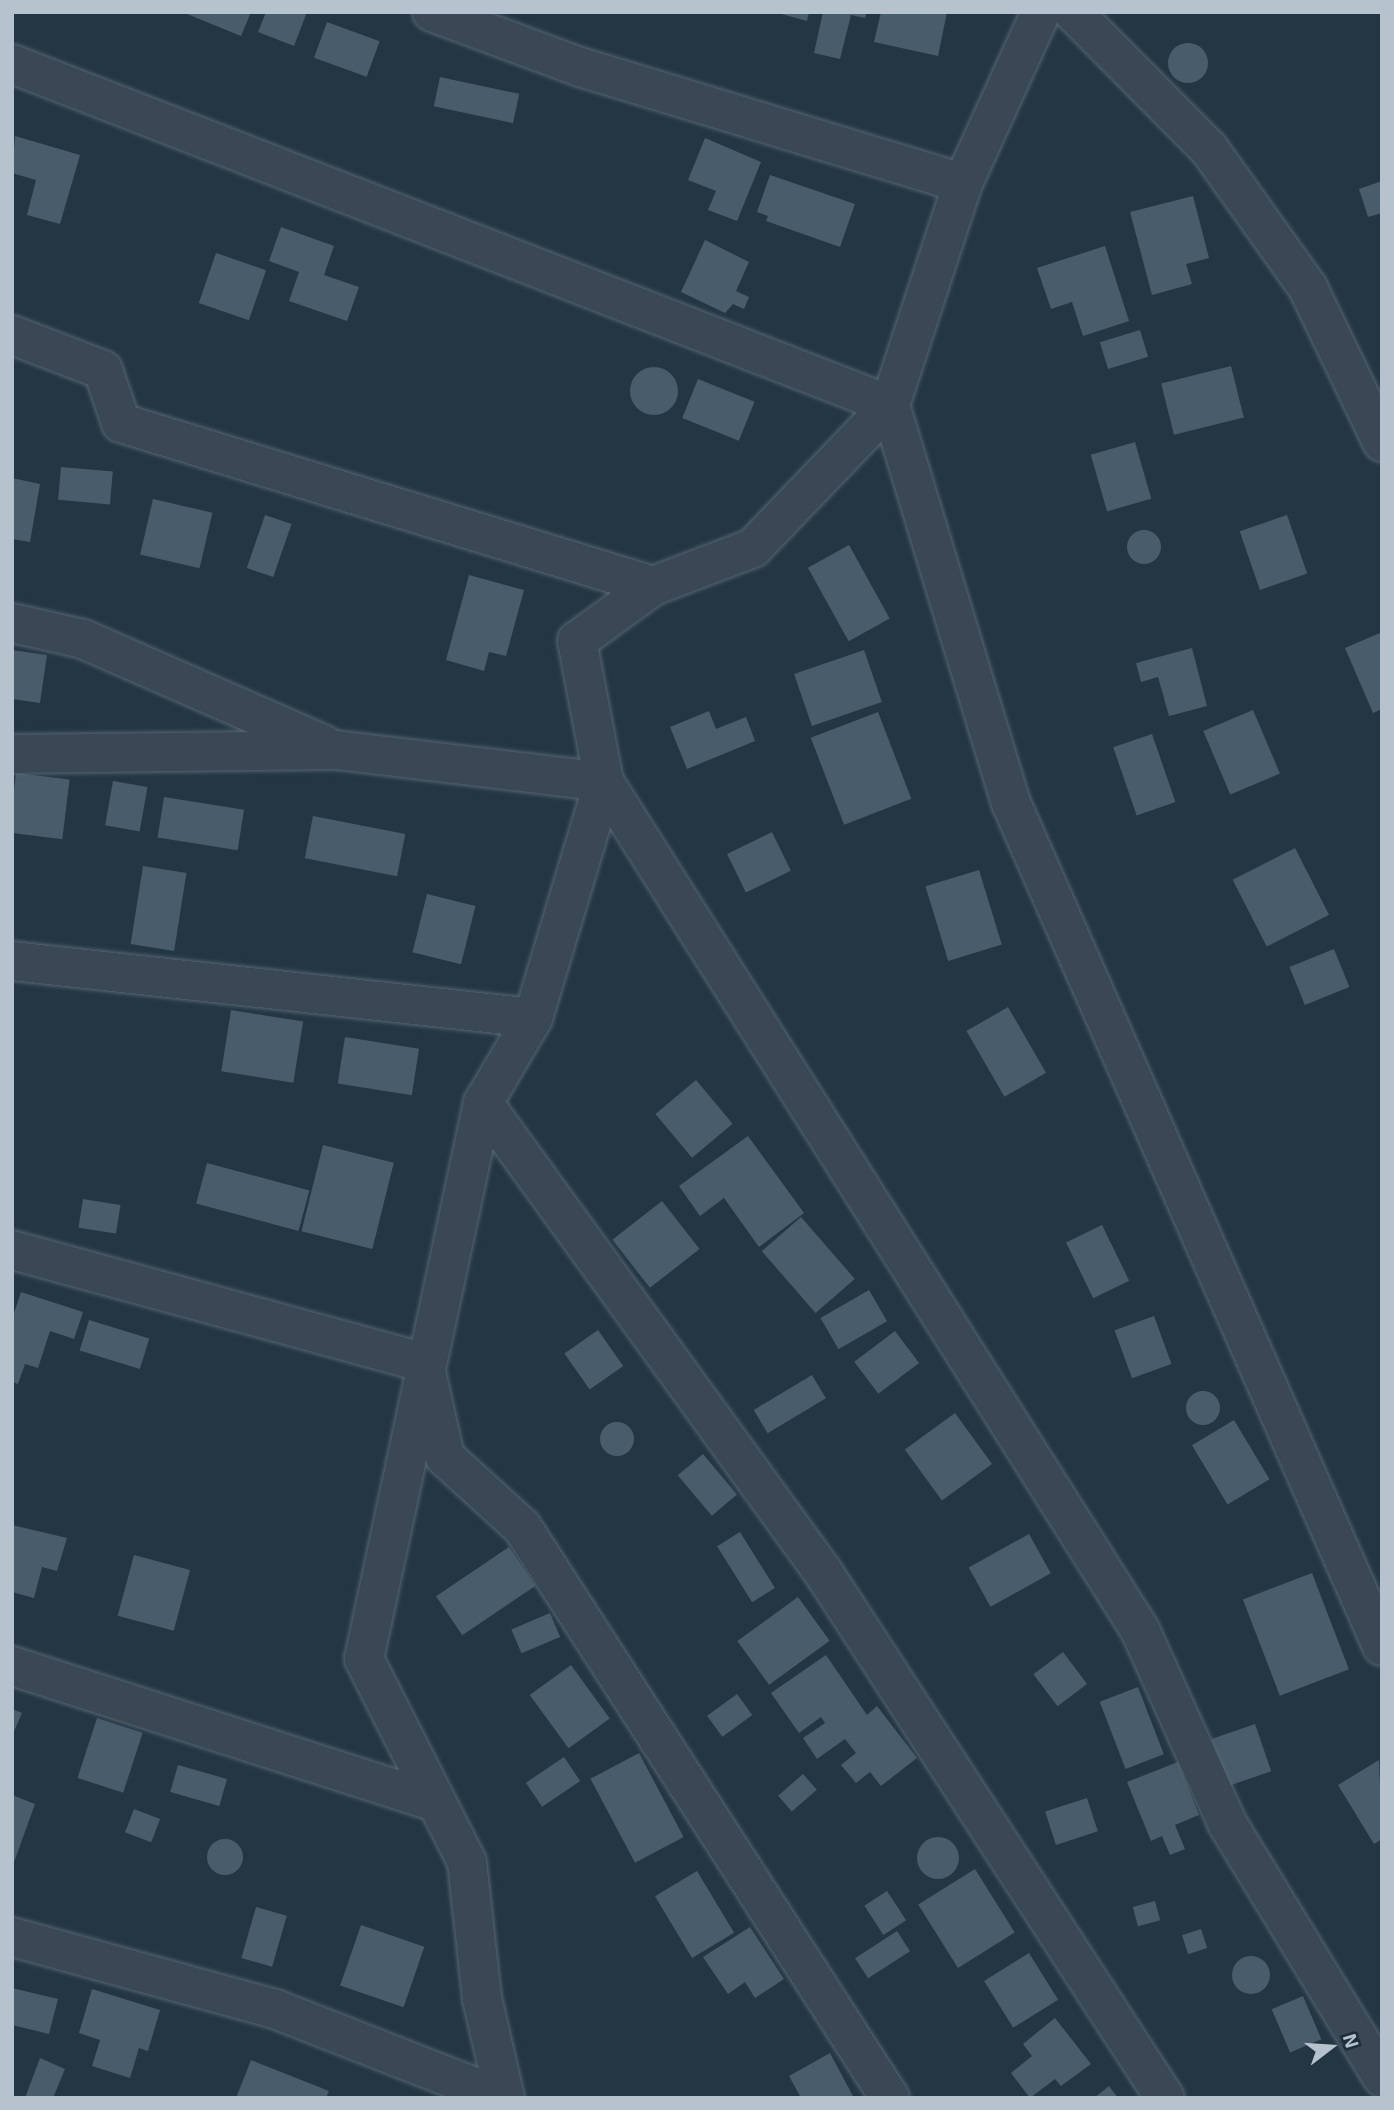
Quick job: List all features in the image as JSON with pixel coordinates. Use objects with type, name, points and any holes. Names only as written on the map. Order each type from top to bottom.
[{"type":"street","points":[[432,12],[580,67],[962,184]]},
{"type":"street","points":[[1041,12],[962,184],[891,405],[753,548],[653,586],[577,641],[604,782],[1140,1630],[1227,1824],[1382,2077]]},
{"type":"street","points":[[1073,12],[1216,160],[1308,288],[1382,442]]},
{"type":"street","points":[[12,64],[891,405]]},
{"type":"street","points":[[12,335],[103,370],[121,423],[653,586]]},
{"type":"street","points":[[891,405],[1011,803],[1382,1646]]},
{"type":"street","points":[[12,623],[83,639],[336,750]]},
{"type":"street","points":[[12,754],[336,750],[604,782]]},
{"type":"street","points":[[504,2098],[482,1998],[467,1862],[364,1659],[424,1363],[483,1103],[533,1018],[604,782]]},
{"type":"street","points":[[12,961],[533,1018]]},
{"type":"street","points":[[483,1103],[823,1572],[1165,2098]]},
{"type":"street","points":[[12,1250],[424,1363]]},
{"type":"street","points":[[424,1363],[444,1457],[522,1527],[890,2098]]},
{"type":"street","points":[[12,1666],[436,1802]]},
{"type":"street","points":[[12,1937],[275,2009],[504,2098]]},
{"type":"building","points":[[182,12],[251,12],[241,36]]},
{"type":"building","points":[[266,12],[307,12],[294,46],[258,32]]},
{"type":"building","points":[[774,12],[809,12],[807,21]]},
{"type":"building","points":[[823,12],[867,12],[865,18],[851,15],[840,59],[814,53]]},
{"type":"building","points":[[881,12],[947,12],[938,56],[874,42]]},
{"type":"building","points":[[327,22],[380,41],[367,77],[314,58]]},
{"type":"building","points":[[1188,43],[1196,44],[1202,49],[1207,55],[1207,71],[1202,77],[1196,82],[1188,83],[1180,82],[1174,77],[1169,71],[1168,63],[1169,55],[1174,49],[1180,44]]},
{"type":"building","points":[[440,77],[519,94],[513,123],[434,106]]},
{"type":"building","points":[[15,136],[80,155],[60,224],[27,215],[36,180],[12,173]]},
{"type":"building","points":[[705,138],[761,162],[737,221],[708,210],[716,191],[688,180]]},
{"type":"building","points":[[770,175],[855,204],[840,247],[766,221],[768,216],[757,212]]},
{"type":"building","points":[[1382,181],[1382,213],[1368,217],[1359,189]]},
{"type":"building","points":[[1193,196],[1209,258],[1186,264],[1192,284],[1152,295],[1130,212]]},
{"type":"building","points":[[281,227],[334,246],[324,275],[359,287],[347,321],[289,301],[299,272],[269,261]]},
{"type":"building","points":[[705,240],[749,262],[736,291],[749,297],[744,309],[733,304],[725,313],[681,292]]},
{"type":"building","points":[[1105,246],[1129,321],[1083,336],[1072,302],[1051,309],[1037,268]]},
{"type":"building","points":[[216,253],[266,270],[249,320],[199,303]]},
{"type":"building","points":[[1140,330],[1148,357],[1108,369],[1100,342]]},
{"type":"building","points":[[1231,366],[1244,417],[1174,435],[1161,383]]},
{"type":"building","points":[[654,367],[671,374],[678,391],[671,408],[654,415],[637,408],[630,391],[637,374]]},
{"type":"building","points":[[698,379],[755,402],[739,441],[682,418]]},
{"type":"building","points":[[1135,442],[1151,499],[1107,511],[1091,455]]},
{"type":"building","points":[[61,467],[113,472],[110,504],[58,500]]},
{"type":"building","points":[[12,478],[40,484],[30,542],[12,539]]},
{"type":"building","points":[[153,499],[212,513],[200,568],[140,555]]},
{"type":"building","points":[[265,515],[291,524],[273,577],[247,568]]},
{"type":"building","points":[[1287,515],[1307,574],[1260,590],[1240,531]]},
{"type":"building","points":[[1144,530],[1156,535],[1161,547],[1156,559],[1144,564],[1132,559],[1127,547],[1132,535]]},
{"type":"building","points":[[849,545],[890,618],[849,641],[808,568]]},
{"type":"building","points":[[469,575],[524,590],[506,656],[489,652],[484,671],[446,660]]},
{"type":"building","points":[[1382,632],[1382,709],[1373,713],[1345,648]]},
{"type":"building","points":[[1192,648],[1207,706],[1169,716],[1158,677],[1141,682],[1136,663]]},
{"type":"building","points":[[12,650],[47,655],[40,703],[12,699]]},
{"type":"building","points":[[864,650],[882,702],[812,726],[794,674]]},
{"type":"building","points":[[1253,710],[1280,774],[1230,795],[1203,731]]},
{"type":"building","points":[[709,711],[716,729],[746,717],[755,741],[687,769],[670,727]]},
{"type":"building","points":[[878,712],[911,799],[844,825],[811,738]]},
{"type":"building","points":[[1152,734],[1175,802],[1137,815],[1113,747]]},
{"type":"building","points":[[16,773],[70,780],[62,839],[12,833]]},
{"type":"building","points":[[113,781],[147,787],[140,831],[105,825]]},
{"type":"building","points":[[164,797],[244,810],[238,850],[158,837]]},
{"type":"building","points":[[313,816],[405,834],[397,876],[305,858]]},
{"type":"building","points":[[772,832],[791,871],[746,893],[727,854]]},
{"type":"building","points":[[1295,848],[1329,915],[1267,947],[1233,880]]},
{"type":"building","points":[[143,866],[186,873],[174,951],[131,944]]},
{"type":"building","points":[[979,870],[1002,945],[948,961],[925,886]]},
{"type":"building","points":[[427,894],[476,906],[461,964],[412,952]]},
{"type":"building","points":[[1334,949],[1349,987],[1305,1005],[1289,967]]},
{"type":"building","points":[[1008,1007],[1046,1073],[1004,1097],[966,1031]]},
{"type":"building","points":[[231,1010],[303,1021],[293,1083],[221,1071]]},
{"type":"building","points":[[345,1037],[419,1049],[412,1095],[338,1083]]},
{"type":"building","points":[[696,1080],[733,1124],[692,1158],[655,1114]]},
{"type":"building","points":[[748,1136],[804,1213],[759,1247],[724,1198],[700,1216],[679,1186]]},
{"type":"building","points":[[323,1145],[394,1163],[372,1249],[301,1231]]},
{"type":"building","points":[[207,1163],[309,1190],[299,1231],[196,1204]]},
{"type":"building","points":[[83,1199],[121,1205],[116,1234],[78,1228]]},
{"type":"building","points":[[662,1201],[700,1249],[650,1288],[612,1240]]},
{"type":"building","points":[[801,1217],[855,1279],[816,1313],[762,1251]]},
{"type":"building","points":[[1102,1225],[1129,1281],[1093,1298],[1066,1243]]},
{"type":"building","points":[[869,1290],[887,1321],[839,1349],[821,1318]]},
{"type":"building","points":[[21,1292],[83,1312],[74,1339],[50,1331],[38,1368],[25,1364],[18,1384],[12,1382],[12,1319]]},
{"type":"building","points":[[1154,1316],[1171,1364],[1132,1378],[1115,1330]]},
{"type":"building","points":[[89,1320],[149,1338],[140,1369],[80,1351]]},
{"type":"building","points":[[598,1330],[623,1366],[590,1390],[564,1354]]},
{"type":"building","points":[[895,1331],[919,1363],[878,1394],[854,1362]]},
{"type":"building","points":[[812,1375],[826,1398],[768,1433],[754,1410]]},
{"type":"building","points":[[1203,1391],[1215,1396],[1220,1408],[1215,1420],[1203,1425],[1191,1420],[1186,1408],[1191,1396]]},
{"type":"building","points":[[955,1413],[992,1464],[942,1500],[905,1449]]},
{"type":"building","points":[[1234,1420],[1270,1479],[1228,1504],[1192,1445]]},
{"type":"building","points":[[617,1422],[629,1427],[634,1439],[629,1451],[617,1456],[605,1451],[600,1439],[605,1427]]},
{"type":"building","points":[[703,1454],[737,1495],[712,1516],[678,1475]]},
{"type":"building","points":[[12,1525],[67,1538],[57,1571],[42,1567],[34,1598],[12,1592]]},
{"type":"building","points":[[740,1532],[775,1588],[752,1602],[717,1546]]},
{"type":"building","points":[[1029,1534],[1051,1573],[990,1607],[969,1567]]},
{"type":"building","points":[[509,1547],[535,1586],[462,1635],[436,1596]]},
{"type":"building","points":[[134,1555],[190,1570],[174,1631],[118,1616]]},
{"type":"building","points":[[1312,1573],[1349,1669],[1280,1696],[1243,1600]]},
{"type":"building","points":[[798,1597],[830,1641],[769,1685],[737,1641]]},
{"type":"building","points":[[550,1613],[560,1637],[521,1653],[511,1629]]},
{"type":"building","points":[[1063,1652],[1087,1684],[1058,1706],[1033,1674]]},
{"type":"building","points":[[826,1655],[867,1715],[877,1706],[917,1758],[881,1786],[870,1772],[856,1783],[841,1765],[856,1753],[845,1739],[817,1759],[803,1738],[825,1723],[821,1717],[799,1733],[771,1693]]},
{"type":"building","points":[[571,1665],[610,1718],[569,1748],[530,1695]]},
{"type":"building","points":[[1138,1687],[1164,1754],[1126,1769],[1100,1702]]},
{"type":"building","points":[[737,1694],[752,1715],[722,1737],[707,1716]]},
{"type":"building","points":[[12,1709],[22,1713],[12,1736]]},
{"type":"building","points":[[97,1718],[143,1733],[123,1793],[78,1778]]},
{"type":"building","points":[[1255,1724],[1271,1771],[1228,1786],[1212,1739]]},
{"type":"building","points":[[639,1753],[684,1837],[635,1863],[590,1779]]},
{"type":"building","points":[[564,1757],[580,1781],[542,1807],[526,1783]]},
{"type":"building","points":[[1379,1760],[1382,1839],[1374,1844],[1338,1785]]},
{"type":"building","points":[[1178,1762],[1199,1815],[1175,1825],[1185,1849],[1170,1855],[1162,1836],[1151,1841],[1127,1782]]},
{"type":"building","points":[[178,1765],[227,1779],[219,1806],[170,1792]]},
{"type":"building","points":[[803,1774],[817,1790],[792,1811],[778,1796]]},
{"type":"building","points":[[12,1795],[35,1804],[13,1865],[12,1865]]},
{"type":"building","points":[[1087,1798],[1098,1831],[1056,1845],[1045,1812]]},
{"type":"building","points":[[134,1809],[160,1819],[151,1842],[125,1832]]},
{"type":"building","points":[[938,1837],[953,1843],[959,1858],[953,1873],[938,1879],[923,1873],[917,1858],[923,1843]]},
{"type":"building","points":[[225,1839],[238,1844],[243,1857],[238,1870],[225,1875],[212,1870],[207,1857],[212,1844]]},
{"type":"building","points":[[975,1869],[1015,1933],[958,1968],[918,1905]]},
{"type":"building","points":[[697,1871],[734,1933],[692,1958],[655,1896]]},
{"type":"building","points":[[887,1891],[906,1920],[883,1935],[864,1906]]},
{"type":"building","points":[[1155,1901],[1160,1920],[1138,1926],[1133,1907]]},
{"type":"building","points":[[256,1907],[287,1916],[272,1967],[241,1958]]},
{"type":"building","points":[[361,1925],[424,1947],[404,2007],[340,1986]]},
{"type":"building","points":[[750,1927],[784,1979],[755,1998],[745,1982],[728,1994],[703,1957]]},
{"type":"building","points":[[1201,1929],[1207,1948],[1188,1954],[1182,1935]]},
{"type":"building","points":[[897,1931],[910,1951],[868,1978],[855,1958]]},
{"type":"building","points":[[1029,1953],[1058,2000],[1013,2028],[984,1981]]},
{"type":"building","points":[[1251,1956],[1265,1961],[1270,1975],[1265,1989],[1251,1994],[1237,1989],[1232,1975],[1237,1961]]},
{"type":"building","points":[[12,1988],[58,1999],[49,2034],[12,2025]]},
{"type":"building","points":[[92,1989],[160,2010],[148,2051],[139,2048],[130,2078],[92,2066],[100,2040],[79,2033]]},
{"type":"building","points":[[1303,1996],[1321,2039],[1290,2053],[1272,2009]]},
{"type":"building","points":[[1055,2018],[1091,2064],[1061,2086],[1055,2079],[1030,2098],[1011,2073],[1032,2056],[1023,2044]]},
{"type":"building","points":[[830,2053],[854,2098],[801,2098],[789,2076]]},
{"type":"building","points":[[40,2058],[65,2069],[53,2098],[25,2098]]},
{"type":"building","points":[[251,2060],[329,2091],[326,2098],[236,2098]]},
{"type":"building","points":[[1109,2086],[1118,2098],[1094,2098]]}]
